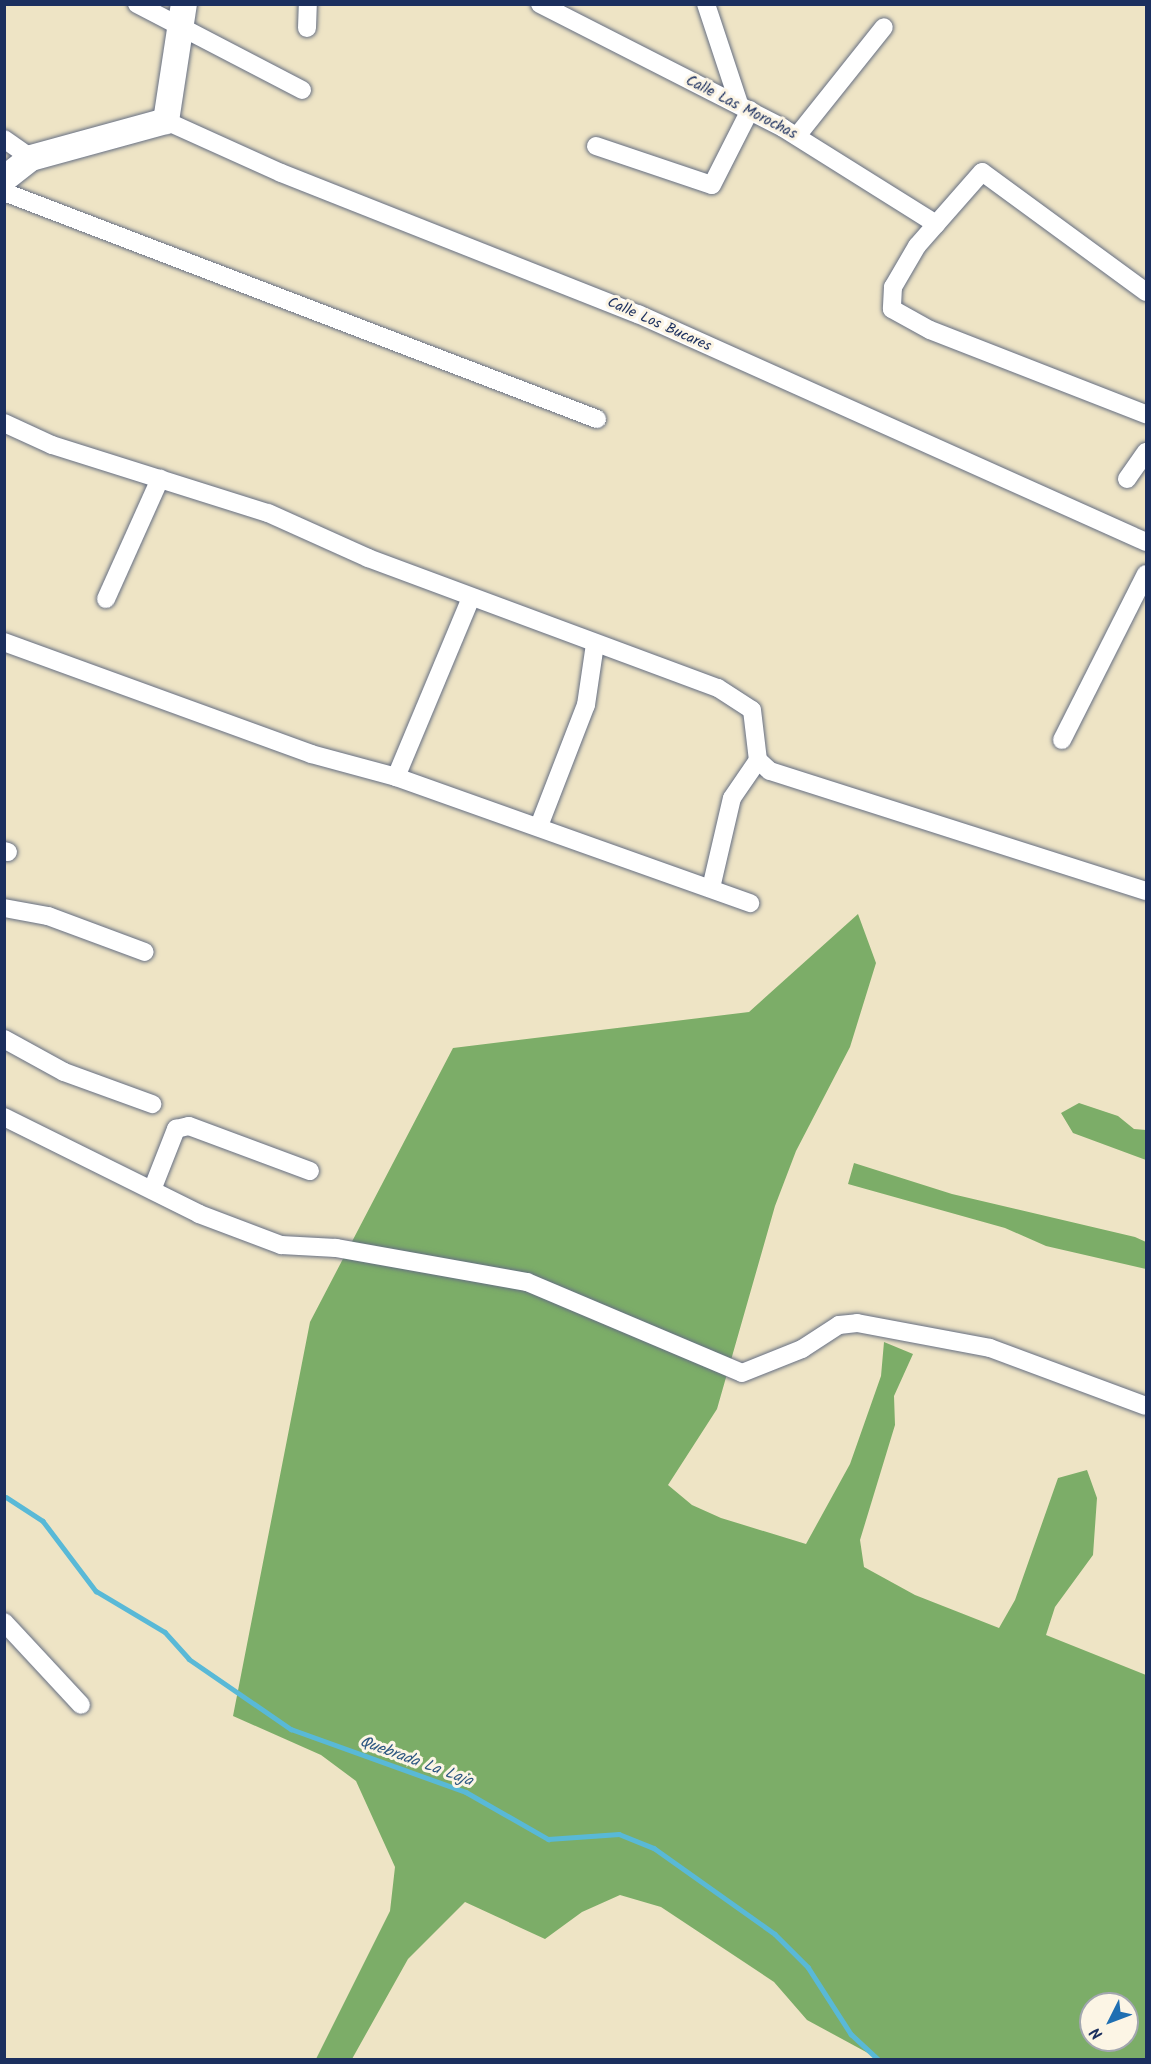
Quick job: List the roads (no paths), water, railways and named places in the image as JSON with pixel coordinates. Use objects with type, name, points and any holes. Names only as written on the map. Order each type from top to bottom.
[{"type":"street","points":[[137,4],[183,16],[302,90]]},
{"type":"street","points":[[307,28],[308,4]]},
{"type":"street","name":"Calle Las Morochas","points":[[540,4],[579,28],[745,107],[797,136],[936,224]]},
{"type":"street","points":[[565,4],[579,28]]},
{"type":"street","points":[[596,146],[712,185],[745,107],[706,4]]},
{"type":"street","points":[[4,179],[31,158],[166,121],[183,16]]},
{"type":"street","points":[[797,136],[884,27]]},
{"type":"street","name":"Calle Los Bucares","points":[[166,121],[281,173],[638,314],[1146,542]]},
{"type":"street","points":[[4,138],[31,158]]},
{"type":"street","points":[[1146,292],[982,172],[936,224],[893,287],[892,309],[930,330],[1146,414]]},
{"type":"street","points":[[4,192],[597,419]]},
{"type":"street","points":[[4,423],[52,445],[268,513],[471,598],[742,701],[752,710],[758,760],[770,771],[1146,891]]},
{"type":"street","points":[[1127,479],[1146,452]]},
{"type":"street","points":[[106,599],[160,479]]},
{"type":"street","points":[[1062,740],[1146,574]]},
{"type":"street","points":[[396,777],[471,598]]},
{"type":"street","points":[[4,642],[311,754],[396,777],[750,903]]},
{"type":"street","points":[[539,826],[586,705],[595,644]]},
{"type":"street","points":[[711,888],[732,798],[758,760]]},
{"type":"street","points":[[4,908],[48,916],[145,951]]},
{"type":"street","points":[[4,1039],[75,1076],[152,1104]]},
{"type":"street","points":[[4,1117],[152,1190],[281,1245],[336,1248],[555,1290],[621,1325],[742,1373],[802,1349],[839,1325],[857,1323],[990,1348],[1146,1406]]},
{"type":"street","points":[[152,1190],[176,1129],[189,1126],[310,1171]]},
{"type":"street","points":[[4,1622],[81,1705]]},
{"type":"waterway","name":"Quebrada La Laja","points":[[6,1497],[43,1521],[96,1591],[165,1632],[189,1659],[291,1729],[466,1792],[548,1839],[619,1834],[654,1848],[775,1934],[808,1967],[851,2034],[879,2060]]}]
